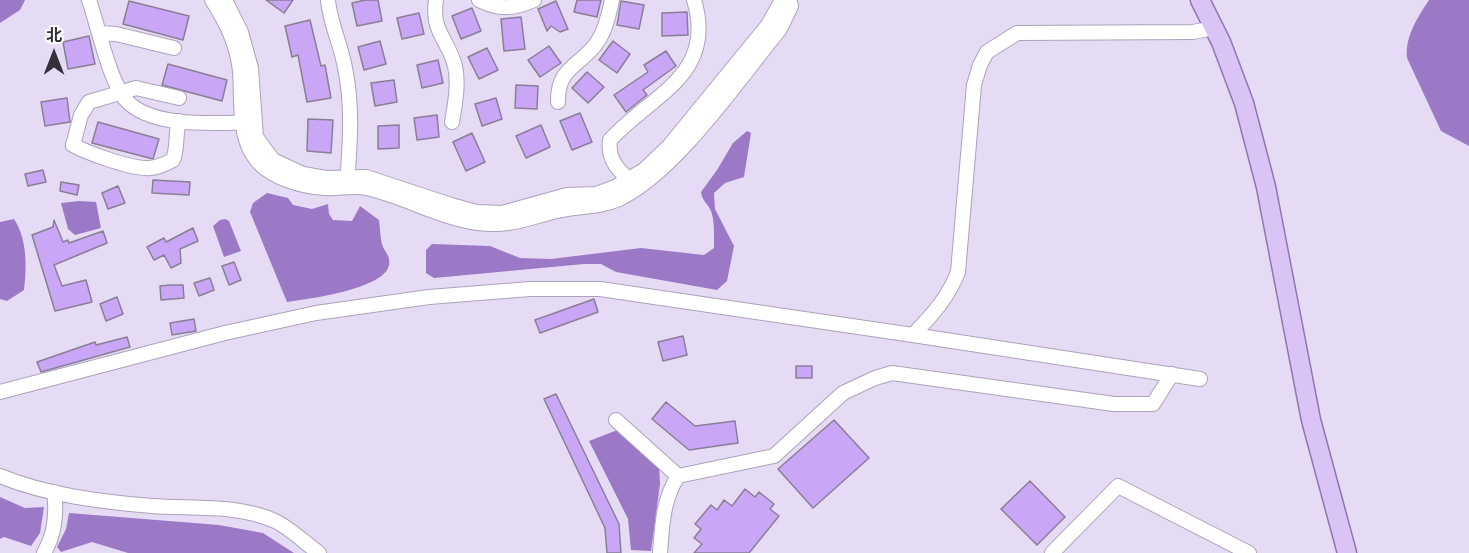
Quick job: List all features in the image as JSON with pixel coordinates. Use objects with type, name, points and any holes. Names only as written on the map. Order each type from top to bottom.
[{"type":"main road","points":[[1200,0],[1214,28],[1244,103],[1266,187],[1311,420],[1347,553]]},
{"type":"street","points":[[89,0],[121,93],[127,101],[141,111],[179,121],[249,122]]},
{"type":"street","points":[[212,0],[232,35],[240,69],[253,155],[280,177],[324,188],[347,182],[449,217],[502,226],[524,222],[569,208],[599,206],[621,198],[632,183],[669,146],[768,25],[782,0]]},
{"type":"street","points":[[225,0],[241,32],[251,68],[249,122]]},
{"type":"street","points":[[328,0],[329,17],[345,64],[350,96],[347,182]]},
{"type":"street","points":[[436,0],[434,12],[437,31],[455,65],[457,89],[452,122]]},
{"type":"street","points":[[480,0],[496,7],[513,9],[534,0]]},
{"type":"street","points":[[558,102],[558,85],[567,70],[598,41],[612,0]]},
{"type":"street","points":[[632,183],[612,162],[608,150],[610,140],[685,73],[695,53],[698,32],[698,14],[694,0]]},
{"type":"street","points":[[632,183],[662,170],[676,155],[786,20],[791,6],[789,0]]},
{"type":"street","points":[[913,335],[938,309],[951,290],[958,272],[974,85],[987,52],[1017,33],[1193,32],[1214,28]]},
{"type":"street","points":[[100,33],[117,34],[174,48]]},
{"type":"street","points":[[179,98],[136,88],[89,102],[81,115],[73,145],[83,151],[145,168],[161,166],[173,160],[176,152],[174,136],[179,121]]},
{"type":"street","points":[[0,392],[225,333],[316,313],[429,297],[530,289],[600,289],[1200,379]]},
{"type":"street","points":[[660,553],[663,519],[669,490],[678,476],[774,456],[843,393],[892,373],[1114,404],[1154,404],[1172,374]]},
{"type":"street","points":[[616,420],[678,476]]},
{"type":"street","points":[[0,476],[29,488],[54,492],[152,506],[203,508],[262,516],[277,522],[319,553]]},
{"type":"street","points":[[1052,553],[1118,486],[1249,553]]},
{"type":"street","points":[[44,553],[49,544],[57,513],[54,492]]},
{"type":"shaded area","points":[[0,0],[25,0],[20,10],[0,23]]},
{"type":"shaded area","points":[[1429,0],[1469,0],[1469,146],[1441,131],[1407,58],[1410,35]]},
{"type":"shaded area","points":[[747,131],[751,133],[744,177],[725,183],[714,193],[715,209],[734,246],[727,281],[717,290],[616,272],[601,264],[434,278],[426,273],[426,250],[432,244],[490,246],[520,258],[551,259],[641,248],[704,255],[714,248],[714,228],[712,213],[701,192],[733,143]]},
{"type":"shaded area","points":[[267,193],[288,198],[293,205],[312,209],[328,204],[329,214],[333,220],[352,221],[360,206],[379,220],[382,244],[389,262],[384,273],[361,286],[287,302],[250,212],[253,203]]},
{"type":"shaded area","points":[[96,202],[101,228],[75,235],[68,229],[61,203]]},
{"type":"shaded area","points":[[14,219],[24,244],[25,281],[24,290],[7,301],[0,299],[0,222]]},
{"type":"shaded area","points":[[225,219],[229,221],[241,251],[224,257],[213,226]]},
{"type":"shaded area","points":[[620,429],[659,465],[660,484],[651,551],[631,550],[628,519],[589,441]]},
{"type":"shaded area","points":[[0,497],[25,508],[44,507],[40,533],[31,546],[4,537],[0,539]]},
{"type":"shaded area","points":[[69,513],[219,525],[263,533],[294,553],[128,553],[92,542],[61,552],[57,547],[66,529]]},
{"type":"building","points":[[266,0],[293,0],[284,13]]},
{"type":"building","points":[[378,0],[382,21],[357,26],[352,3]]},
{"type":"building","points":[[577,0],[601,0],[597,17],[574,12]]},
{"type":"building","points":[[129,1],[189,16],[183,40],[123,24]]},
{"type":"building","points":[[556,1],[568,29],[560,32],[551,26],[547,31],[538,9]]},
{"type":"building","points":[[621,1],[644,5],[639,29],[617,25]]},
{"type":"building","points":[[472,8],[481,31],[461,39],[452,16]]},
{"type":"building","points":[[687,12],[688,35],[662,36],[662,13]]},
{"type":"building","points":[[419,13],[424,34],[402,39],[397,18]]},
{"type":"building","points":[[521,17],[525,49],[504,51],[501,19]]},
{"type":"building","points":[[310,20],[321,66],[325,65],[331,98],[307,102],[298,55],[292,57],[285,26]]},
{"type":"building","points":[[89,36],[95,64],[68,69],[63,42]]},
{"type":"building","points":[[380,41],[386,64],[364,70],[358,47]]},
{"type":"building","points":[[613,41],[630,54],[617,73],[599,60]]},
{"type":"building","points":[[549,46],[561,63],[540,77],[528,60]]},
{"type":"building","points":[[487,48],[498,70],[479,79],[468,57]]},
{"type":"building","points":[[666,51],[676,66],[643,90],[647,95],[626,112],[614,95],[648,72],[644,65]]},
{"type":"building","points":[[438,60],[443,83],[422,88],[417,65]]},
{"type":"building","points":[[168,64],[227,80],[222,101],[162,85]]},
{"type":"building","points":[[587,72],[604,87],[588,103],[572,88]]},
{"type":"building","points":[[394,80],[397,102],[375,106],[371,83]]},
{"type":"building","points":[[516,85],[538,86],[537,109],[515,108]]},
{"type":"building","points":[[67,98],[70,122],[45,126],[41,102]]},
{"type":"building","points":[[496,98],[502,119],[482,126],[475,104]]},
{"type":"building","points":[[580,113],[592,142],[572,150],[560,121]]},
{"type":"building","points":[[437,115],[439,137],[417,140],[414,118]]},
{"type":"building","points":[[308,119],[333,120],[331,153],[307,151]]},
{"type":"building","points":[[98,122],[159,139],[153,159],[92,143]]},
{"type":"building","points":[[399,125],[399,148],[378,149],[378,126]]},
{"type":"building","points":[[541,125],[550,147],[526,158],[516,136]]},
{"type":"building","points":[[472,133],[485,162],[466,171],[453,142]]},
{"type":"building","points":[[43,170],[46,182],[28,186],[25,174]]},
{"type":"building","points":[[153,180],[190,182],[189,195],[152,193]]},
{"type":"building","points":[[61,182],[79,185],[77,195],[60,191]]},
{"type":"building","points":[[118,186],[125,203],[108,209],[102,193]]},
{"type":"building","points":[[54,220],[63,242],[68,240],[69,243],[103,231],[107,243],[54,265],[62,286],[86,280],[92,302],[55,311],[32,235],[53,227]]},
{"type":"building","points":[[193,228],[198,241],[180,249],[181,263],[171,268],[164,255],[154,260],[147,247],[164,238],[166,242]]},
{"type":"building","points":[[234,262],[241,280],[229,285],[222,266]]},
{"type":"building","points":[[210,278],[214,290],[199,296],[194,283]]},
{"type":"building","points":[[183,285],[184,298],[161,300],[160,286]]},
{"type":"building","points":[[117,297],[123,314],[106,321],[100,304]]},
{"type":"building","points":[[594,299],[598,312],[540,333],[535,320]]},
{"type":"building","points":[[194,319],[196,331],[172,335],[170,323]]},
{"type":"building","points":[[683,336],[687,355],[663,361],[658,342]]},
{"type":"building","points":[[127,337],[130,347],[41,372],[37,362],[95,342],[96,345]]},
{"type":"building","points":[[796,366],[812,366],[812,378],[796,378]]},
{"type":"building","points":[[556,394],[619,524],[621,553],[607,553],[605,528],[544,399]]},
{"type":"building","points":[[666,402],[695,426],[735,421],[738,443],[689,450],[652,419]]},
{"type":"building","points":[[834,420],[869,458],[813,508],[778,469]]},
{"type":"building","points":[[1030,481],[1065,517],[1037,545],[1001,509]]},
{"type":"building","points":[[745,489],[755,497],[759,492],[774,504],[770,509],[779,516],[749,553],[694,553],[702,544],[694,538],[701,529],[695,524],[711,505],[717,510],[724,500],[732,506]]}]
